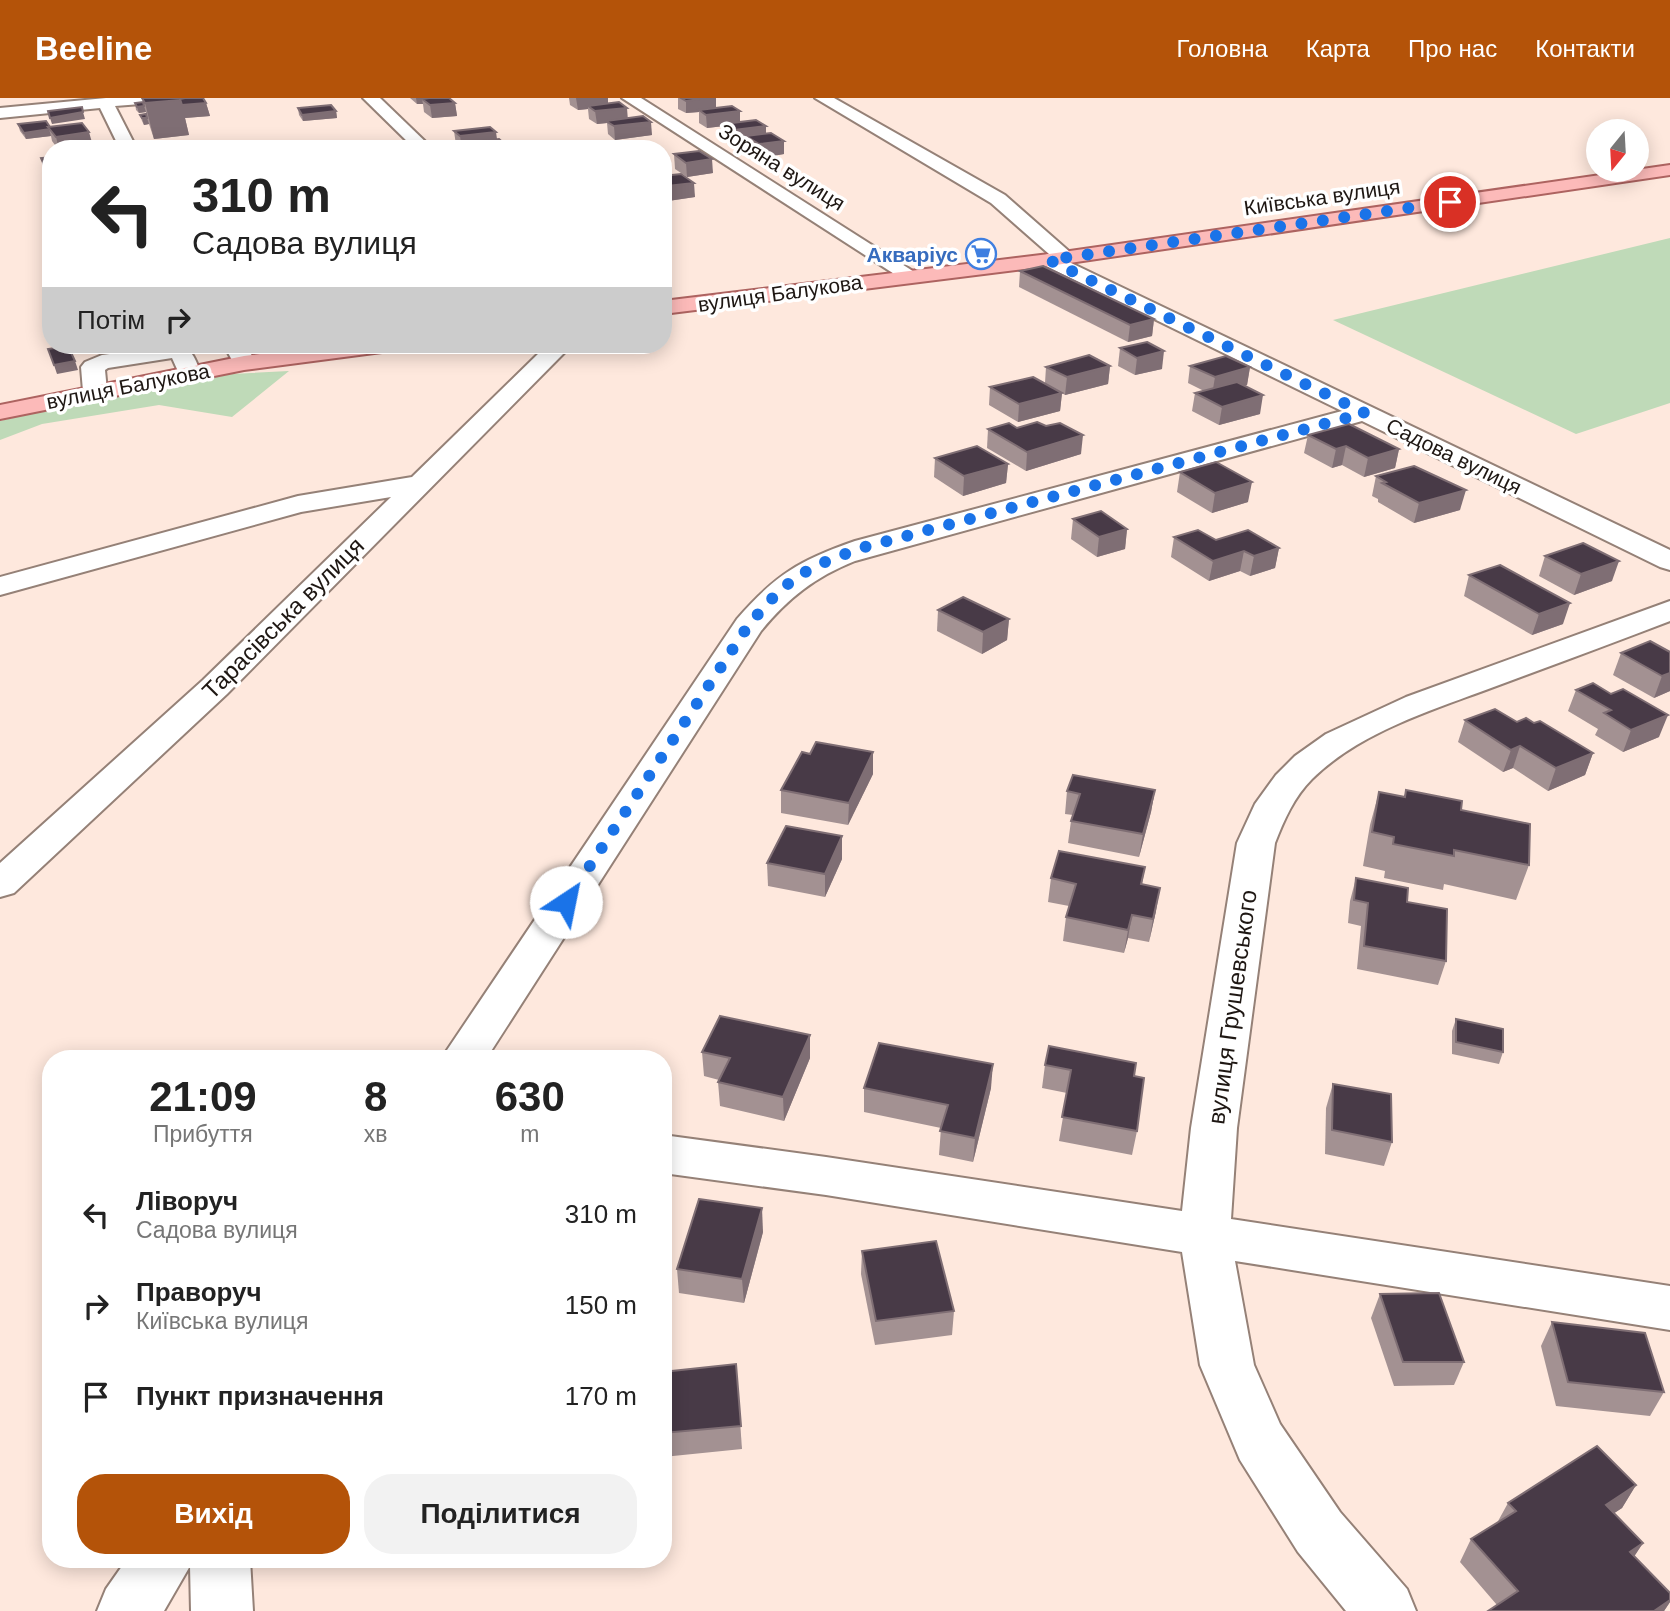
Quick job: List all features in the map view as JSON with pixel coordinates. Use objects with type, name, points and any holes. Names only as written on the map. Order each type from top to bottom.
[{"type":"main road","name":"Київська вулиця","points":[[1057,258],[1670,170]]},
{"type":"main road","name":"вулиця Балукова","points":[[672,307],[1057,258]]},
{"type":"main road","name":"вулиця Балукова","points":[[0,412],[189,373],[239,354]]},
{"type":"street","points":[[0,113],[154,98]]},
{"type":"street","points":[[371,98],[415,140]]},
{"type":"street","name":"Зоряна вулиця","points":[[631,98],[909,275]]},
{"type":"street","name":"Садова вулиця","points":[[823,98],[998,199],[1057,258],[1365,413],[1670,561]]},
{"type":"street","points":[[105,103],[124,140]]},
{"type":"street","name":"Тарасівська вулиця","points":[[0,884],[215,687],[551,354]]},
{"type":"street","points":[[469,1050],[748,626],[792,578],[822,562],[865,547],[1365,413]]},
{"type":"street","points":[[0,586],[298,504],[418,484]]},
{"type":"street","name":"вулиця Грушевського","points":[[1385,1611],[1319,1532],[1260,1442],[1227,1365],[1205,1236],[1214,1128],[1256,843],[1270,807],[1290,781],[1320,754],[1358,731],[1408,708],[1670,610]]},
{"type":"street","points":[[672,1155],[826,1176],[1670,1308]]},
{"type":"street","points":[[128,1611],[157,1568]]},
{"type":"street","points":[[220,1568],[222,1611]]},
{"type":"green space","points":[[1670,238],[1670,403],[1576,434],[1333,320]]},
{"type":"green space","points":[[289,371],[232,417],[159,405],[42,424],[0,440],[0,421],[33,413],[232,374]]},
{"type":"building","points":[[142,98],[180,98],[181,100],[145,103]]},
{"type":"building","points":[[203,98],[206,103],[182,105],[180,99]]},
{"type":"building","points":[[449,98],[455,103],[430,105],[422,99]]},
{"type":"building","points":[[681,98],[706,98],[686,101]]},
{"type":"building","points":[[143,102],[144,106],[137,107],[135,103]]},
{"type":"building","points":[[619,102],[627,108],[595,111],[588,106]]},
{"type":"building","points":[[331,105],[336,111],[302,115],[298,108]]},
{"type":"building","points":[[732,106],[740,111],[706,115],[699,110]]},
{"type":"building","points":[[82,107],[83,112],[50,118],[48,111]]},
{"type":"building","points":[[643,116],[651,122],[614,126],[606,121]]},
{"type":"building","points":[[756,120],[766,126],[734,130],[724,124]]},
{"type":"building","points":[[46,121],[50,129],[24,133],[18,124]]},
{"type":"building","points":[[82,123],[89,132],[56,137],[48,127]]},
{"type":"building","points":[[490,127],[496,132],[460,136],[454,131]]},
{"type":"building","points":[[771,133],[784,141],[759,144],[746,136]]},
{"type":"building","points":[[699,151],[712,159],[686,163],[674,154]]},
{"type":"building","points":[[681,174],[694,183],[672,185],[672,175]]},
{"type":"building","points":[[1043,266],[1154,319],[1130,325],[1020,271]]},
{"type":"building","points":[[1147,342],[1164,351],[1137,358],[1120,348]]},
{"type":"building","points":[[50,354],[72,354],[75,361],[54,365]]},
{"type":"building","points":[[1089,355],[1110,366],[1067,377],[1046,367]]},
{"type":"building","points":[[1226,356],[1250,367],[1215,377],[1190,366]]},
{"type":"building","points":[[1033,377],[1062,393],[1019,404],[990,387]]},
{"type":"building","points":[[1237,382],[1263,395],[1222,407],[1195,393]]},
{"type":"building","points":[[1037,422],[1046,426],[1060,423],[1083,435],[1027,452],[988,429],[1009,423],[1017,428]]},
{"type":"building","points":[[1349,424],[1399,449],[1368,458],[1346,446],[1336,449],[1308,435]]},
{"type":"building","points":[[977,446],[1008,464],[964,476],[935,458]]},
{"type":"building","points":[[1216,462],[1252,482],[1215,493],[1180,472]]},
{"type":"building","points":[[1414,466],[1466,490],[1419,503],[1382,483],[1386,482],[1376,476]]},
{"type":"building","points":[[1101,511],[1127,529],[1099,537],[1073,519]]},
{"type":"building","points":[[1198,530],[1216,540],[1248,530],[1279,548],[1254,556],[1244,551],[1213,561],[1174,537]]},
{"type":"building","points":[[1583,543],[1619,561],[1581,574],[1545,556]]},
{"type":"building","points":[[1500,565],[1570,603],[1539,614],[1469,575]]},
{"type":"building","points":[[963,597],[1009,619],[983,632],[938,610]]},
{"type":"building","points":[[1650,641],[1670,652],[1670,673],[1662,676],[1621,653]]},
{"type":"building","points":[[1593,683],[1611,694],[1623,689],[1668,715],[1631,730],[1604,713],[1611,710],[1576,690]]},
{"type":"building","points":[[1495,709],[1517,722],[1526,718],[1534,723],[1540,721],[1593,753],[1556,768],[1520,746],[1511,750],[1465,720]]},
{"type":"building","points":[[816,742],[873,752],[849,803],[781,790],[802,752],[810,754]]},
{"type":"building","points":[[1073,775],[1155,790],[1143,834],[1071,821],[1080,794],[1067,791]]},
{"type":"building","points":[[1406,790],[1462,801],[1461,810],[1530,824],[1529,865],[1454,850],[1454,856],[1393,844],[1394,837],[1372,832],[1379,792],[1405,797]]},
{"type":"building","points":[[786,826],[842,836],[825,874],[767,863]]},
{"type":"building","points":[[1059,851],[1145,867],[1141,884],[1160,888],[1153,919],[1132,915],[1128,930],[1066,917],[1076,884],[1051,878]]},
{"type":"building","points":[[1356,878],[1408,888],[1407,902],[1447,909],[1446,961],[1364,946],[1368,903],[1354,900]]},
{"type":"building","points":[[720,1016],[810,1035],[783,1097],[718,1082],[730,1058],[702,1052]]},
{"type":"building","points":[[1456,1019],[1503,1029],[1503,1052],[1456,1042]]},
{"type":"building","points":[[879,1043],[993,1064],[975,1138],[940,1131],[948,1105],[864,1088]]},
{"type":"building","points":[[1049,1046],[1136,1063],[1134,1076],[1144,1078],[1137,1131],[1062,1117],[1071,1070],[1045,1065]]},
{"type":"building","points":[[1333,1084],[1391,1094],[1392,1142],[1332,1130]]},
{"type":"building","points":[[699,1199],[762,1208],[742,1279],[677,1269]]},
{"type":"building","points":[[936,1241],[954,1311],[876,1321],[862,1251]]},
{"type":"building","points":[[1439,1293],[1464,1362],[1403,1362],[1380,1294]]},
{"type":"building","points":[[1552,1322],[1645,1333],[1664,1392],[1568,1382]]},
{"type":"building","points":[[736,1364],[741,1426],[672,1432],[672,1371]]},
{"type":"building","points":[[1597,1446],[1636,1485],[1606,1505],[1643,1543],[1630,1552],[1670,1593],[1670,1600],[1654,1611],[1488,1611],[1518,1591],[1471,1539],[1516,1511],[1508,1503]]},
{"type":"place","name":"Акваріус","points":[[981,254]]},
{"type":"route","points":[[566,902],[748,626],[792,578],[822,562],[865,547],[1365,413],[1049,260],[1450,202]]}]
